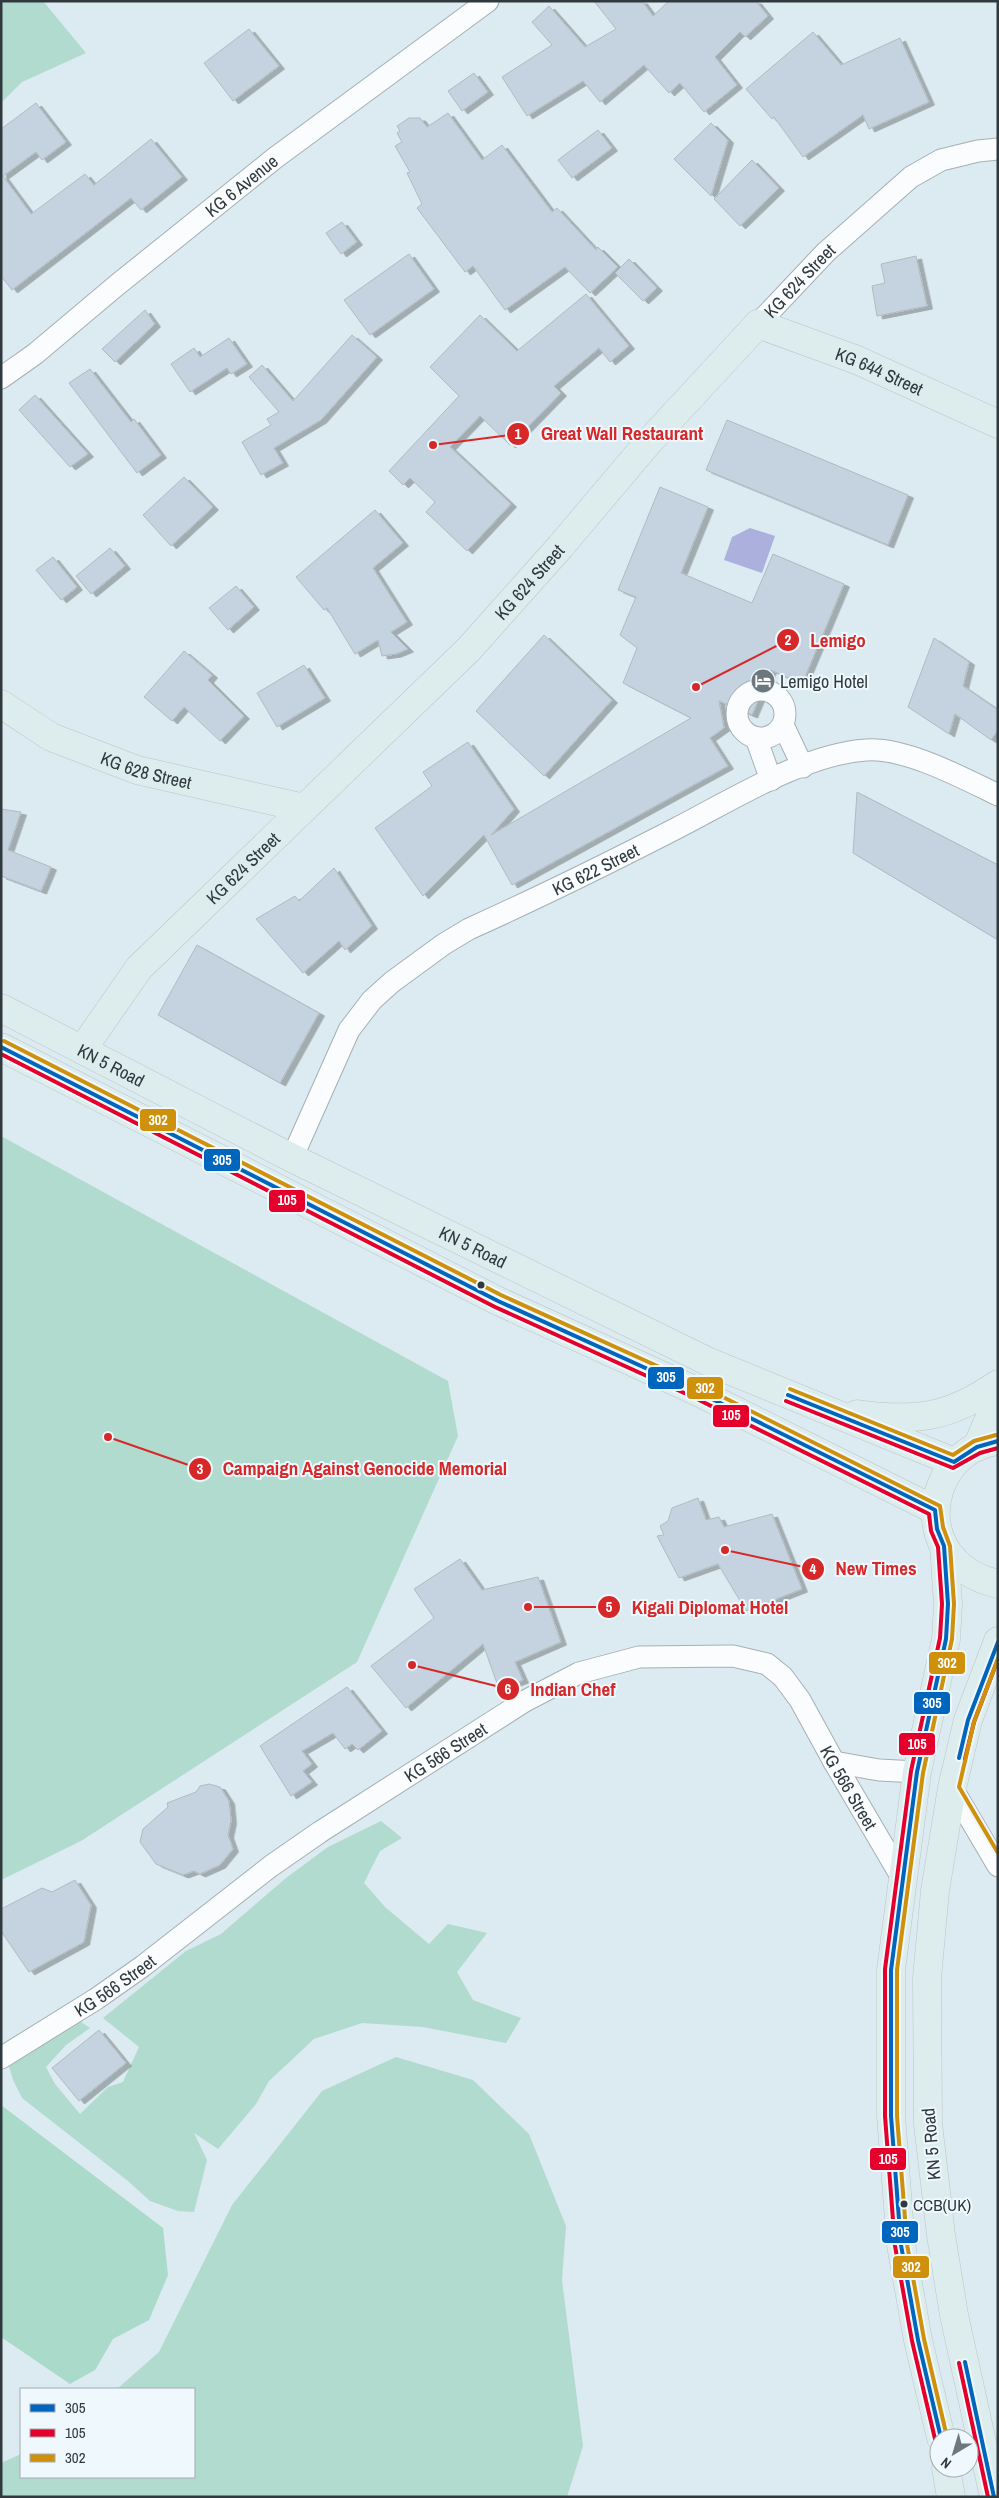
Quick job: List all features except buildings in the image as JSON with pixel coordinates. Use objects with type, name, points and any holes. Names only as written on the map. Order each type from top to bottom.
[{"type":"main road","name":"KG 644 Street","points":[[758,324],[857,360],[998,424]]},
{"type":"main road","name":"KG 624 Street","points":[[82,1050],[139,968],[469,649],[560,547],[647,444],[758,324]]},
{"type":"main road","name":"KG 628 Street","points":[[1,704],[51,737],[137,770],[304,808]]},
{"type":"main road","name":"KN 5 Road","points":[[1,1008],[292,1158],[709,1362],[954,1462]]},
{"type":"main road","name":"KN 5 Road","points":[[1,1047],[498,1301],[696,1391],[935,1510]]},
{"type":"main road","points":[[823,1410],[912,1418],[941,1414],[977,1398],[998,1384]]},
{"type":"main road","points":[[998,1398],[987,1444],[954,1462],[944,1476],[938,1492],[935,1510],[937,1529],[944,1546],[954,1560],[966,1572],[982,1580],[998,1584]]},
{"type":"main road","points":[[938,2428],[918,2340],[901,2245],[891,2116],[891,1970],[917,1772],[946,1639],[948,1604],[944,1546]]},
{"type":"main road","name":"KN 5 Road","points":[[994,2497],[954,2315],[941,2235],[928,2124],[927,1978],[935,1890],[952,1788],[968,1720],[998,1641]]},
{"type":"main road","points":[[948,2478],[951,2497]]},
{"type":"street","name":"KG 6 Avenue","points":[[1,378],[35,354],[117,285],[275,158],[488,1]]},
{"type":"street","name":"KG 624 Street","points":[[758,324],[826,252],[911,177],[941,160],[978,151],[998,149]]},
{"type":"street","points":[[783,725],[772,736],[756,738],[742,730],[738,722],[738,707],[747,694],[762,689],[777,696],[785,709],[783,725],[803,767]]},
{"type":"street","points":[[756,738],[771,780]]},
{"type":"street","name":"KG 622 Street","points":[[292,1158],[349,1030],[372,1000],[392,982],[444,944],[469,930],[629,853],[771,780],[832,757],[867,750],[901,755],[943,768],[998,795]]},
{"type":"street","name":"KG 566 Street","points":[[1,2058],[96,1999],[143,1966],[271,1866],[320,1832],[525,1701],[579,1673],[639,1657],[732,1656],[767,1664],[783,1677],[800,1700],[902,1878]]},
{"type":"street","points":[[834,1762],[879,1770],[917,1772]]},
{"type":"street","points":[[952,1788],[998,1866]]},
{"type":"green space","points":[[1,1],[43,1],[86,53],[22,82],[1,103]]},
{"type":"green space","points":[[1,1136],[448,1381],[458,1436],[357,1662],[81,1841],[1,1880]]},
{"type":"green space","points":[[381,1821],[402,1838],[380,1851],[364,1883],[385,1907],[429,1944],[448,1924],[487,1933],[457,1972],[473,2000],[521,2018],[506,2043],[423,2027],[362,2023],[314,2039],[269,2081],[256,2104],[218,2149],[194,2133],[207,2160],[194,2212],[178,2211],[150,2201],[128,2181],[22,2098],[13,2080],[8,2063],[75,2018],[90,2028],[66,2045],[46,2067],[55,2084],[80,2114],[108,2087],[123,2082],[139,2047],[103,2018],[186,1951],[221,1934],[286,1878],[328,1847]]},
{"type":"green space","points":[[396,2057],[473,2080],[529,2134],[566,2226],[562,2280],[583,2446],[567,2497],[1,2497],[1,2463],[20,2454],[20,2478],[195,2478],[195,2388],[118,2388],[159,2352],[232,2205],[322,2091]]},
{"type":"green space","points":[[1,2105],[163,2228],[168,2275],[149,2320],[113,2339],[95,2370],[70,2384],[1,2337]]},
{"type":"water","points":[[750,528],[775,536],[762,573],[724,560],[732,537]]},
{"type":"transit line","name":"302","points":[[4,1041],[501,1295],[699,1385],[940,1506],[943,1527],[950,1546],[954,1604],[952,1639],[923,1773],[897,1970],[897,2116],[907,2244],[924,2339],[945,2428]]},
{"type":"transit line","name":"305","points":[[1,1047],[498,1301],[696,1391],[935,1510],[937,1529],[944,1546],[948,1604],[946,1639],[917,1772],[891,1970],[891,2116],[901,2245],[918,2340],[939,2428]]},
{"type":"transit line","name":"105","points":[[1,1054],[495,1307],[693,1397],[929,1514],[931,1531],[938,1547],[942,1604],[940,1638],[911,1771],[885,1969],[885,2116],[895,2246],[912,2341],[932,2428]]},
{"type":"transit line","name":"302","points":[[790,1389],[953,1455],[974,1441],[996,1435]]},
{"type":"transit line","name":"305","points":[[788,1395],[954,1462],[977,1447],[998,1441]]},
{"type":"transit line","name":"105","points":[[786,1401],[953,1468],[980,1453],[998,1448]]},
{"type":"transit line","name":"305","points":[[959,1758],[968,1720],[998,1642]]},
{"type":"transit line","name":"105","points":[[965,1759],[974,1722],[998,1659]]},
{"type":"transit line","name":"302","points":[[998,1659],[974,1722],[959,1787],[998,1853]]},
{"type":"transit line","name":"305","points":[[965,2362],[994,2497]]},
{"type":"transit line","name":"105","points":[[959,2363],[988,2497]]},
{"type":"place","name":"Great Wall Restaurant","points":[[433,445]]},
{"type":"place","name":"Lemigo Hotel","points":[[763,681]]},
{"type":"place","name":"Lemigo","points":[[696,687]]},
{"type":"place","name":"Campaign Against Genocide Memorial","points":[[108,1437]]},
{"type":"place","name":"New Times","points":[[725,1550]]},
{"type":"place","name":"Kigali Diplomat Hotel","points":[[528,1607]]},
{"type":"place","name":"Indian Chef","points":[[412,1665]]},
{"type":"place","name":"CCB(UK)","points":[[904,2204]]}]
